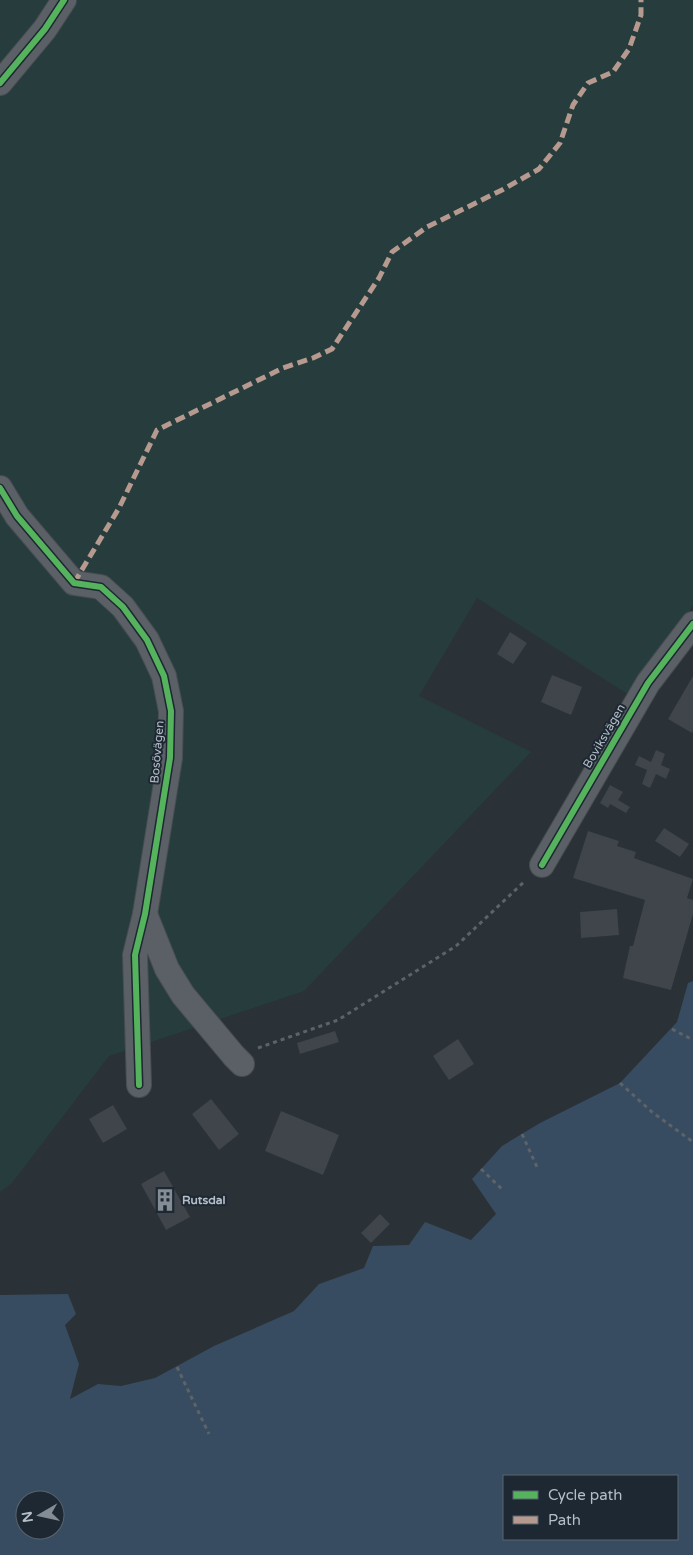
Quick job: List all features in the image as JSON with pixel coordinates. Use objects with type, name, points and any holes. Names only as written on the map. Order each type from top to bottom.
[{"type":"street","points":[[0,83],[45,29],[64,0]]},
{"type":"street","name":"Bosövägen","points":[[0,488],[17,516],[74,583],[101,587],[123,608],[146,640],[164,676],[171,710],[170,758],[145,914],[135,955],[139,1085]]},
{"type":"street","name":"Boviksvägen","points":[[542,865],[648,683],[693,624]]},
{"type":"street","points":[[145,914],[167,969],[183,995],[238,1060]]},
{"type":"path","points":[[238,1060],[338,1020],[456,946],[542,865]]},
{"type":"path","points":[[672,1029],[693,1040]]},
{"type":"path","points":[[620,1083],[652,1112],[693,1142]]},
{"type":"path","points":[[522,1134],[537,1167]]},
{"type":"path","points":[[481,1169],[503,1190]]},
{"type":"path","points":[[177,1367],[208,1434]]},
{"type":"green space","points":[[0,0],[693,0],[693,606],[629,695],[477,598],[419,696],[531,752],[304,991],[109,1056],[12,1183],[0,1192]]},
{"type":"water","points":[[693,981],[693,1555],[0,1555],[0,1295],[68,1294],[76,1314],[65,1325],[79,1364],[70,1399],[98,1384],[121,1386],[155,1378],[214,1346],[294,1311],[319,1284],[364,1268],[373,1246],[409,1245],[425,1222],[471,1240],[496,1214],[472,1179],[502,1146],[540,1123],[620,1083],[677,1022],[688,983]]},
{"type":"building","points":[[510,632],[527,643],[513,664],[497,654]]},
{"type":"building","points":[[552,675],[582,687],[571,715],[541,702]]},
{"type":"building","points":[[693,676],[693,730],[692,733],[668,719]]},
{"type":"building","points":[[656,750],[665,754],[661,765],[670,769],[666,779],[656,774],[650,788],[642,784],[647,770],[635,765],[639,756],[651,762]]},
{"type":"building","points":[[610,785],[623,792],[618,800],[630,807],[626,813],[610,804],[608,808],[600,803]]},
{"type":"building","points":[[664,828],[689,844],[680,857],[655,841]]},
{"type":"building","points":[[588,831],[619,841],[617,846],[636,852],[634,858],[693,879],[687,898],[693,900],[693,914],[671,990],[623,978],[630,946],[633,946],[645,900],[573,878]]},
{"type":"building","points":[[617,909],[619,935],[581,938],[580,912]]},
{"type":"building","points":[[335,1031],[339,1042],[300,1054],[297,1043]]},
{"type":"building","points":[[458,1039],[474,1064],[449,1080],[433,1056]]},
{"type":"building","points":[[211,1099],[239,1134],[219,1150],[192,1114]]},
{"type":"building","points":[[113,1105],[127,1129],[103,1143],[89,1119]]},
{"type":"building","points":[[281,1111],[339,1135],[323,1175],[265,1151]]},
{"type":"building","name":"Rutsdal","points":[[164,1171],[190,1217],[166,1230],[141,1184]]},
{"type":"building","points":[[380,1214],[390,1224],[371,1243],[361,1233]]},
{"type":"marked path","points":[[74,583],[119,508],[157,430],[283,368],[313,358],[332,349],[379,278],[392,252],[427,227],[502,190],[539,169],[560,143],[573,105],[588,83],[613,72],[629,49],[641,15],[641,0]]},
{"type":"cycle path","points":[[0,83],[45,29],[64,0]]},
{"type":"cycle path","points":[[0,488],[17,516],[74,583],[101,587],[123,607],[147,640],[164,676],[171,711],[170,758],[145,914],[135,955],[139,1085]]},
{"type":"cycle path","points":[[542,865],[648,683],[693,624]]},
{"type":"place","name":"Rutsdal","points":[[165,1200]]}]
